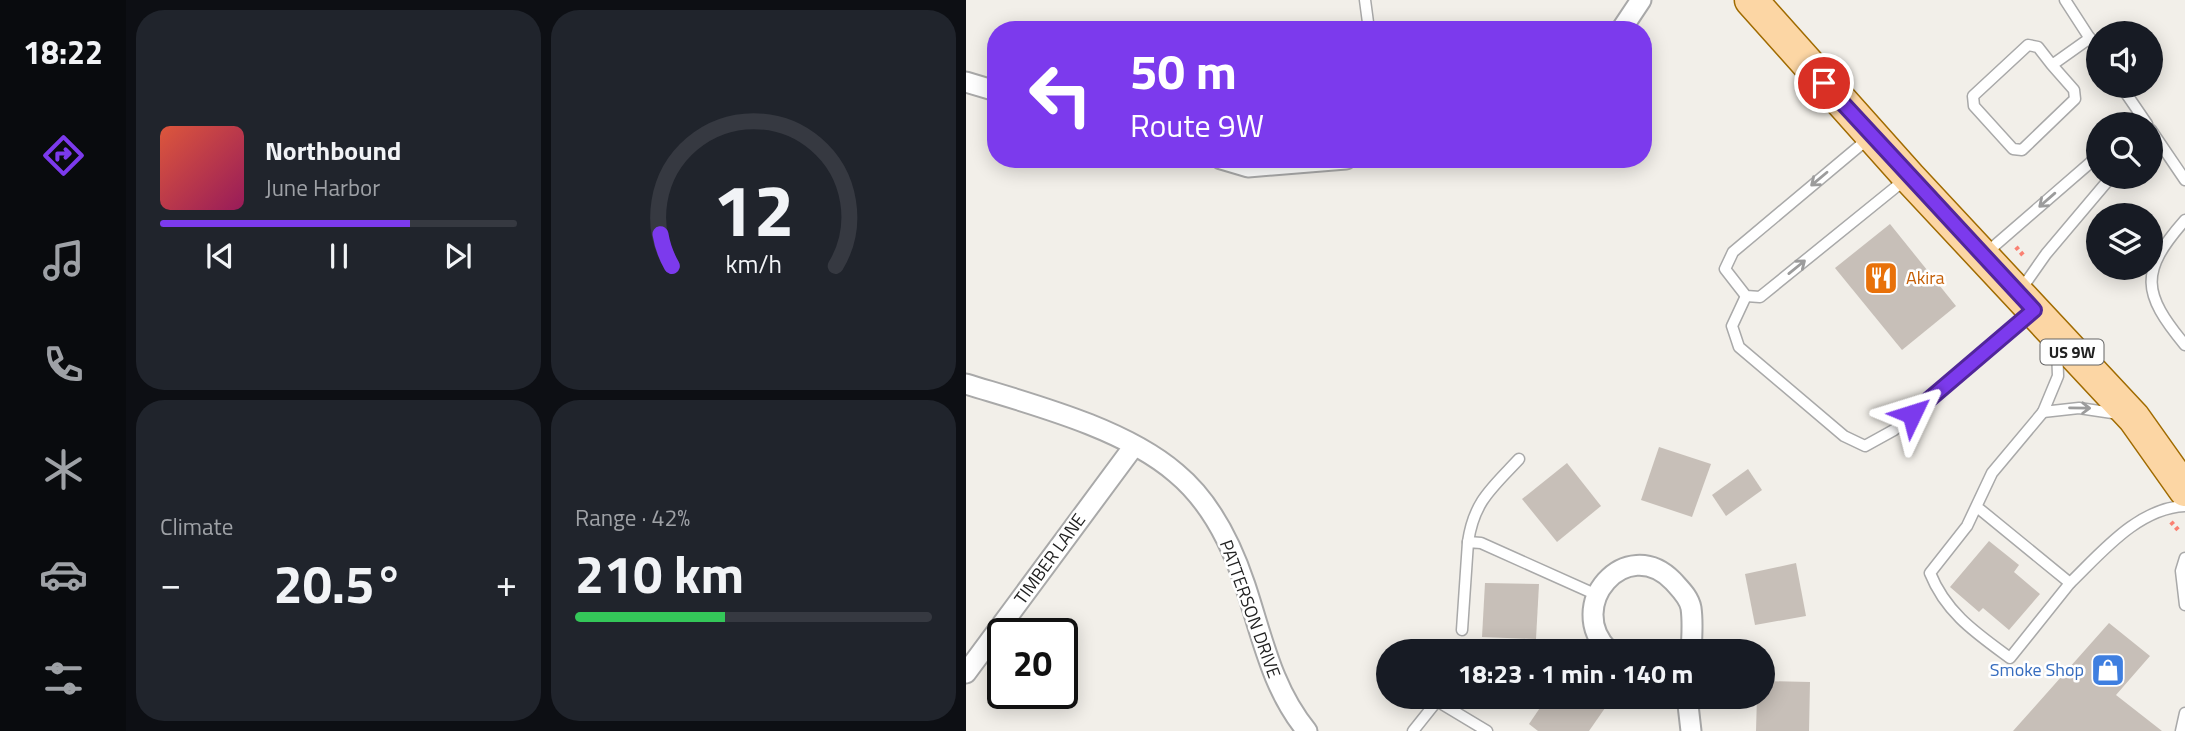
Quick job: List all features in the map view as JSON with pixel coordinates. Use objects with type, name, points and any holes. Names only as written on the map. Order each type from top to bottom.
[{"type":"main road","name":"US 9W","points":[[1751,0],[1909,177],[2134,418],[2185,490]]},
{"type":"main road","name":"US 9W","points":[[2158,450],[2185,472]]},
{"type":"street","points":[[1627,21],[1641,0]]},
{"type":"street","points":[[966,82],[987,88]]},
{"type":"street","name":"PATTERSON DRIVE","points":[[966,384],[1055,411],[1134,446],[1176,472],[1204,502],[1232,548],[1276,684],[1289,710],[1307,731]]},
{"type":"street","name":"TIMBER LANE","points":[[966,673],[1134,446]]},
{"type":"street","points":[[1601,639],[1594,629],[1591,614],[1597,595],[1625,566],[1653,567],[1665,573],[1680,588],[1690,607],[1691,639]]},
{"type":"street","points":[[1689,709],[1691,731]]},
{"type":"lane","points":[[1365,0],[1368,21]]},
{"type":"lane","points":[[2065,0],[2086,32]]},
{"type":"lane","points":[[2052,65],[2086,41]]},
{"type":"lane","points":[[2028,45],[2038,47],[2052,65],[2074,90],[2075,99],[2022,150],[2013,149],[1974,106],[1973,96],[2028,45]]},
{"type":"lane","points":[[1872,136],[1733,252],[1725,269],[1746,296],[1760,297],[1909,177]]},
{"type":"lane","points":[[2163,148],[2185,180]]},
{"type":"lane","points":[[1982,256],[2086,166]]},
{"type":"lane","points":[[1746,296],[1732,326],[1739,347],[1844,436],[1865,446],[1894,430],[2026,302],[2046,254],[2101,189]]},
{"type":"lane","points":[[2185,220],[2167,240],[2151,270],[2151,294],[2164,320],[2185,345]]},
{"type":"lane","points":[[2057,336],[2058,376],[2043,412],[1992,473],[1967,526],[1930,573],[1939,596],[1970,628],[2010,658],[2070,583],[2108,546],[2146,516],[2160,510],[2185,506]]},
{"type":"lane","points":[[2043,412],[2079,408],[2134,418]]},
{"type":"lane","points":[[1462,630],[1471,518],[1479,502],[1519,459]]},
{"type":"lane","points":[[1977,506],[2070,583]]},
{"type":"lane","points":[[1468,542],[1481,543],[1565,578],[1597,595]]},
{"type":"lane","points":[[2185,558],[2181,571],[2185,605]]},
{"type":"lane","points":[[1413,731],[1428,709]]},
{"type":"lane","points":[[1451,709],[1487,731]]},
{"type":"lane","points":[[2181,731],[2185,713]]},
{"type":"path","points":[[2016,247],[2023,255]]},
{"type":"building","points":[[1890,224],[1956,306],[1902,350],[1835,268]]},
{"type":"building","points":[[1659,447],[1711,464],[1692,517],[1641,500]]},
{"type":"building","points":[[1567,463],[1601,506],[1557,542],[1522,499]]},
{"type":"building","points":[[1748,469],[1762,490],[1726,516],[1712,495]]},
{"type":"building","points":[[1989,541],[2019,565],[2014,572],[2040,594],[2009,630],[1983,608],[1979,612],[1950,587]]},
{"type":"building","points":[[1796,563],[1806,616],[1755,625],[1745,574]]},
{"type":"building","points":[[1485,583],[1539,584],[1536,639],[1482,637]]},
{"type":"building","points":[[2109,623],[2150,656],[2116,695],[2162,731],[2013,731]]},
{"type":"building","points":[[1775,681],[1810,682],[1809,731],[1756,731],[1757,709],[1775,709]]},
{"type":"building","points":[[1539,709],[1604,709],[1589,731],[1538,731],[1529,724]]},
{"type":"place","name":"Akira","points":[[1881,278]]},
{"type":"place","name":"Smoke Shop","points":[[2108,670]]},
{"type":"route","points":[[1824,83],[2034,310],[1912,414]]}]
